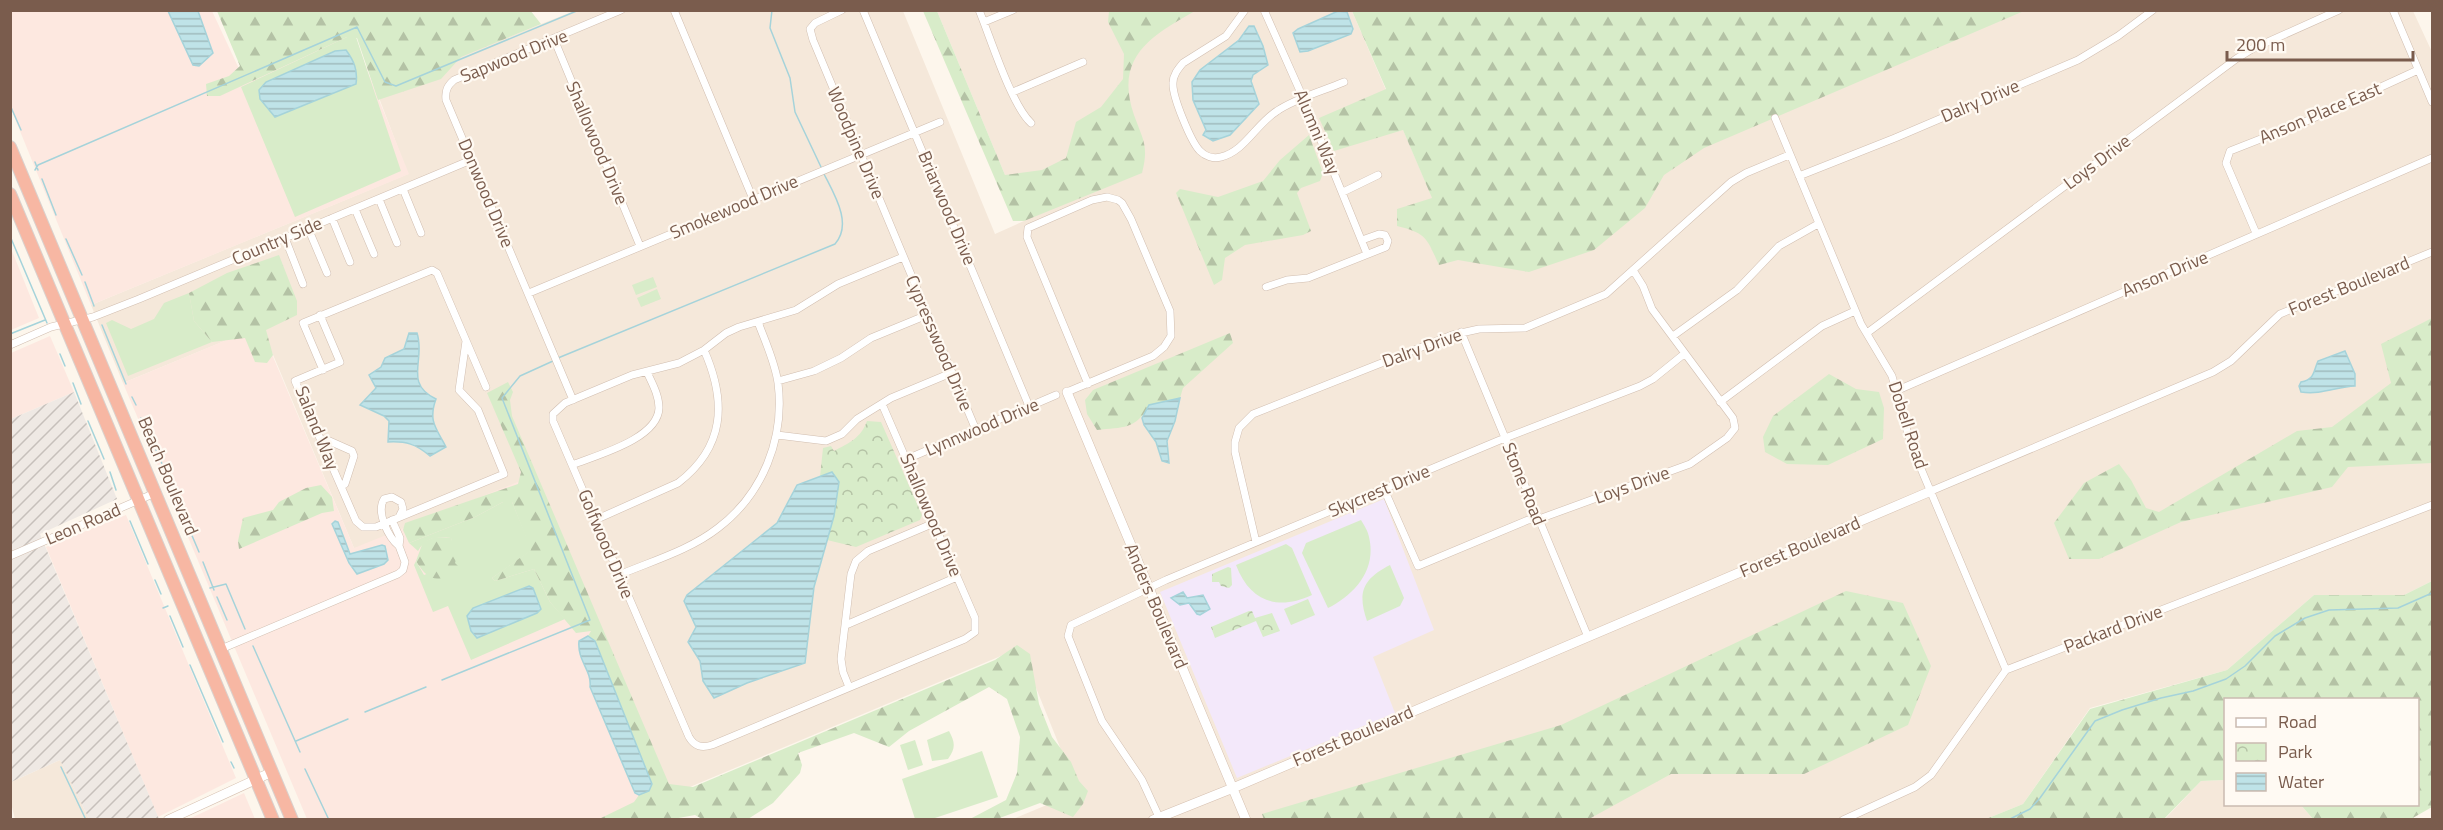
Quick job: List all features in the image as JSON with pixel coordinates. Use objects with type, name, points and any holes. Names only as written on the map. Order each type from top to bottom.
[{"type":"highway","name":"Beach Boulevard","points":[[10,147],[292,819]]},
{"type":"highway","points":[[10,194],[273,819]]},
{"type":"street","name":"Sapwood Drive","points":[[445,92],[448,84],[454,80],[621,10]]},
{"type":"street","points":[[674,10],[753,198]]},
{"type":"street","name":"Woodpine Drive","points":[[842,10],[814,23],[810,29],[903,257]]},
{"type":"street","name":"Briarwood Drive","points":[[863,10],[1029,406]]},
{"type":"street","points":[[979,10],[1013,92],[1025,118],[1030,123]]},
{"type":"street","points":[[984,22],[1013,10]]},
{"type":"street","points":[[1245,10],[1226,36],[1189,59],[1178,69],[1174,77],[1173,87],[1176,99],[1190,134],[1199,150],[1207,156],[1215,158],[1230,153],[1240,147],[1278,110],[1344,82]]},
{"type":"street","name":"Alumni Way","points":[[1264,10],[1304,99],[1367,254]]},
{"type":"street","name":"Dalry Drive","points":[[1799,176],[2078,60],[2118,36],[2153,10]]},
{"type":"street","name":"Loys Drive","points":[[1867,333],[2236,58],[2339,10]]},
{"type":"street","points":[[2392,10],[2433,102]]},
{"type":"street","name":"Shallowood Drive","points":[[554,39],[640,246]]},
{"type":"street","points":[[1013,92],[1083,62]]},
{"type":"street","name":"Anson Place East","points":[[2256,234],[2225,159],[2230,151],[2299,124],[2418,70]]},
{"type":"street","name":"Donwood Drive","points":[[445,92],[471,160],[573,400]]},
{"type":"street","name":"Dobell Road","points":[[1775,118],[1855,311],[1898,390],[1907,435],[2007,670]]},
{"type":"street","name":"Smokewood Drive","points":[[529,293],[940,122]]},
{"type":"street","name":"Dalry Drive","points":[[1256,542],[1235,452],[1239,428],[1246,419],[1284,401],[1461,332],[1532,326],[1606,294],[1731,182],[1790,154]]},
{"type":"street","name":"Anson Drive","points":[[1898,390],[2433,158]]},
{"type":"street","name":"Country Side","points":[[10,345],[65,323],[139,299],[471,160]]},
{"type":"street","points":[[1343,192],[1378,175]]},
{"type":"street","points":[[403,189],[421,233]]},
{"type":"street","points":[[1067,392],[1088,384],[1153,356],[1169,341],[1171,336],[1170,311],[1131,219],[1122,203],[1113,198],[1092,200],[1029,228],[1027,237],[1088,384]]},
{"type":"street","points":[[379,199],[397,243]]},
{"type":"street","points":[[355,208],[374,254]]},
{"type":"street","points":[[332,218],[350,262]]},
{"type":"street","points":[[1673,336],[1737,290],[1779,246],[1818,224]]},
{"type":"street","points":[[308,228],[327,273]]},
{"type":"street","points":[[1266,287],[1287,280],[1308,278],[1386,247],[1388,241],[1385,235],[1379,234],[1362,240]]},
{"type":"street","points":[[285,238],[303,284]]},
{"type":"street","name":"Forest Boulevard","points":[[1156,818],[1233,788],[2213,372],[2231,361],[2280,314],[2433,252]]},
{"type":"street","name":"Cypresswood Drive","points":[[903,257],[976,430]]},
{"type":"street","name":"Golfwood Drive","points":[[903,257],[838,284],[796,310],[726,333],[704,350],[679,363],[632,375],[573,400],[557,408],[553,414],[553,421],[689,737],[701,747],[712,745],[965,639],[975,632],[976,628]]},
{"type":"street","points":[[323,370],[303,322],[432,270],[437,273],[486,387]]},
{"type":"street","points":[[1633,270],[1643,286],[1652,309],[1720,402],[1822,326],[1855,311]]},
{"type":"street","name":"Saland Way","points":[[320,315],[340,362],[296,381],[360,525],[373,527],[392,520]]},
{"type":"street","points":[[778,381],[814,370],[841,358],[871,338],[927,315]]},
{"type":"street","points":[[619,575],[690,546],[718,528],[749,497],[767,465],[777,435],[778,381],[758,322]]},
{"type":"street","name":"Stone Road","points":[[1461,332],[1588,637]]},
{"type":"street","points":[[221,649],[398,574],[403,570],[405,562],[399,546],[400,538],[392,520],[504,474],[478,410],[459,390],[466,341]]},
{"type":"street","points":[[595,520],[678,483],[705,456],[715,431],[719,399],[717,383],[704,350]]},
{"type":"street","name":"Skycrest Drive","points":[[1156,818],[1142,780],[1102,721],[1070,643],[1067,633],[1071,626],[1166,580],[1646,383],[1684,354]]},
{"type":"street","points":[[572,465],[644,434],[652,426],[659,409],[656,393],[647,372]]},
{"type":"street","points":[[777,435],[826,441],[842,434],[857,419],[891,398],[951,373]]},
{"type":"street","name":"Anders Boulevard","points":[[1067,392],[1246,819]]},
{"type":"street","name":"Lynnwood Drive","points":[[907,459],[1056,395]]},
{"type":"street","name":"Loys Drive","points":[[1384,489],[1418,566],[1528,520],[1539,519],[1690,464],[1734,431],[1736,423],[1720,402]]},
{"type":"street","name":"Shallowood Drive","points":[[882,404],[975,618],[976,628]]},
{"type":"street","points":[[321,440],[326,439],[352,451],[354,456],[345,484],[341,486]]},
{"type":"street","name":"Leon Road","points":[[10,556],[155,493]]},
{"type":"street","name":"Packard Drive","points":[[2007,670],[2433,505]]},
{"type":"street","points":[[849,687],[841,666],[851,574],[861,555],[934,523]]},
{"type":"street","points":[[846,625],[957,577]]},
{"type":"street","points":[[1843,819],[1922,783],[1934,771],[2007,670]]},
{"type":"street","points":[[168,819],[272,772]]},
{"type":"shaded area","points":[[10,11],[212,11],[241,73],[350,28],[409,174],[91,305],[11,109]]},
{"type":"shaded area","points":[[574,11],[903,11],[995,234],[1024,221],[937,11],[1352,11],[1459,260],[1996,11],[2413,11],[2432,52],[2432,581],[2404,595],[2314,595],[2227,670],[2090,708],[2023,804],[1986,819],[1013,819],[1078,792],[1020,648],[666,797],[354,548],[261,326],[123,383],[91,305],[408,174],[376,90]]},
{"type":"shaded area","points":[[10,246],[39,318],[11,330],[10,330]]},
{"type":"shaded area","points":[[260,326],[354,548],[535,475],[666,797],[613,819],[307,819],[123,383]]},
{"type":"shaded area","points":[[50,336],[74,392],[11,419],[11,353]]},
{"type":"shaded area","points":[[74,392],[117,499],[40,534],[159,819],[89,819],[60,760],[11,782],[11,419]]},
{"type":"shaded area","points":[[1384,499],[1434,630],[1373,657],[1395,713],[1237,778],[1160,592]]},
{"type":"shaded area","points":[[126,515],[236,778],[158,817],[46,547]]},
{"type":"shaded area","points":[[60,760],[89,819],[15,819],[11,803],[11,782]]},
{"type":"shaded area","points":[[2224,780],[2224,806],[2302,806],[2313,819],[2164,820],[2201,781]]},
{"type":"shaded area","points":[[244,793],[255,819],[189,819]]},
{"type":"green space","points":[[530,10],[541,24],[461,57],[441,79],[378,100],[357,38],[347,37],[220,96],[207,96],[206,84],[229,76],[240,66],[217,11]]},
{"type":"green space","points":[[923,11],[937,11],[1005,175],[1042,170],[1066,158],[1076,122],[1101,107],[1123,79],[1124,54],[1108,22],[1109,11],[1195,11],[1151,40],[1140,51],[1133,63],[1129,78],[1129,95],[1145,149],[1142,173],[1024,221],[1013,221]]},
{"type":"green space","points":[[1352,11],[2024,11],[1704,148],[1664,175],[1645,208],[1594,250],[1529,272],[1458,260],[1439,265],[1425,238],[1415,231],[1397,226],[1397,209],[1432,198],[1403,130],[1334,151],[1319,118],[1386,89]]},
{"type":"green space","points":[[347,37],[356,37],[401,171],[295,217],[241,87]]},
{"type":"green space","points":[[1309,135],[1323,173],[1320,181],[1301,188],[1297,193],[1311,231],[1303,235],[1245,245],[1225,258],[1222,280],[1214,285],[1176,193],[1180,189],[1218,197],[1263,181],[1280,160]]},
{"type":"green space","points":[[279,255],[297,301],[297,315],[266,330],[273,355],[267,363],[255,362],[245,338],[212,342],[194,321],[189,293],[227,273]]},
{"type":"green space","points":[[653,277],[657,287],[636,295],[632,285]]},
{"type":"green space","points":[[657,289],[661,299],[641,307],[637,298]]},
{"type":"green space","points":[[189,293],[194,321],[212,342],[128,376],[106,323],[112,320],[131,329],[154,319],[164,303]]},
{"type":"green space","points":[[2432,318],[2432,463],[2348,467],[2332,487],[2181,522],[2099,559],[2069,559],[2054,523],[2084,483],[2119,464],[2131,480],[2146,508],[2159,512],[2297,431],[2332,427],[2391,383],[2381,344]]},
{"type":"green space","points":[[1230,333],[1233,343],[1183,388],[1180,398],[1149,405],[1139,419],[1128,426],[1097,430],[1087,414],[1085,400],[1093,390]]},
{"type":"green space","points":[[1829,374],[1856,389],[1879,392],[1884,408],[1883,439],[1828,465],[1787,464],[1765,452],[1763,437],[1773,416]]},
{"type":"green space","points":[[508,382],[513,392],[510,400],[512,416],[669,784],[693,787],[995,660],[1017,645],[1030,654],[1039,704],[1052,737],[1071,762],[1079,781],[1088,791],[1083,804],[1073,817],[1040,803],[997,819],[970,819],[1006,800],[1017,773],[1020,737],[1007,699],[989,687],[909,731],[889,747],[854,733],[798,753],[802,765],[800,773],[773,803],[748,819],[702,819],[695,815],[673,819],[599,819],[634,802],[639,795],[649,790],[652,784],[595,642],[588,636],[591,631],[576,633],[550,602],[534,569],[495,581],[492,578],[531,550],[512,502],[503,502],[475,517],[409,543],[403,530],[405,523],[518,484],[521,472],[487,393]]},
{"type":"green space","points":[[867,421],[881,422],[922,515],[920,520],[856,547],[827,540],[834,516],[839,482],[820,477],[823,448],[831,446],[834,451],[849,442],[858,436]]},
{"type":"green space","points":[[321,485],[332,497],[334,511],[322,513],[239,549],[238,541],[243,518],[273,510],[279,502],[306,488]]},
{"type":"green space","points":[[503,502],[512,502],[532,550],[492,578],[495,581],[534,569],[550,602],[565,619],[471,660],[448,606],[433,612],[414,565],[416,561],[424,575],[455,563],[451,538],[432,539],[424,543],[418,551],[409,543],[475,517]]},
{"type":"green space","points":[[1361,520],[1366,528],[1371,549],[1366,571],[1355,589],[1328,608],[1302,553],[1306,543]]},
{"type":"green space","points":[[435,537],[451,538],[457,556],[455,563],[459,567],[457,574],[433,578],[425,573],[416,561],[423,542]]},
{"type":"green space","points":[[1286,544],[1292,548],[1312,595],[1288,602],[1266,600],[1249,588],[1236,565]]},
{"type":"green space","points":[[1390,565],[1404,598],[1400,606],[1367,621],[1363,602],[1365,587],[1368,581]]},
{"type":"green space","points":[[1228,567],[1231,568],[1232,585],[1229,588],[1221,586],[1219,582],[1212,582],[1212,574]]},
{"type":"green space","points":[[2432,581],[2432,807],[2411,819],[2313,819],[2302,806],[2419,806],[2419,698],[2224,698],[2224,780],[2201,781],[2164,819],[1986,819],[2023,804],[2090,709],[2227,670],[2314,595],[2404,595]]},
{"type":"green space","points":[[1846,591],[1903,603],[1931,666],[1908,725],[1804,774],[1671,774],[1589,819],[1264,820],[1262,814],[1561,725]]},
{"type":"green space","points":[[1308,599],[1315,615],[1291,625],[1284,609]]},
{"type":"green space","points":[[1252,611],[1255,618],[1272,613],[1280,631],[1263,637],[1256,621],[1215,638],[1211,627]]},
{"type":"green space","points":[[949,731],[954,745],[951,755],[948,759],[932,761],[927,740]]},
{"type":"green space","points":[[915,740],[923,765],[908,770],[900,745]]},
{"type":"green space","points":[[982,751],[998,797],[932,819],[915,819],[902,779]]},
{"type":"water","points":[[168,11],[198,11],[213,53],[199,66],[193,65]]},
{"type":"water","points":[[1338,11],[1347,12],[1353,29],[1351,34],[1300,52],[1293,33]]},
{"type":"water","points":[[1249,26],[1254,26],[1268,65],[1253,75],[1251,81],[1259,104],[1230,135],[1213,141],[1203,135],[1206,130],[1193,100],[1192,82],[1200,70],[1239,40]]},
{"type":"water","points":[[346,50],[355,66],[356,84],[275,117],[260,99],[259,90],[266,82],[335,51]]},
{"type":"water","points":[[409,333],[417,333],[420,386],[436,399],[433,419],[446,447],[430,456],[410,444],[388,442],[389,421],[384,416],[360,405],[376,388],[369,375],[381,367],[385,358],[404,349]]},
{"type":"water","points":[[2345,351],[2355,374],[2355,386],[2301,392],[2299,386],[2301,382],[2311,377],[2318,361]]},
{"type":"water","points":[[1180,398],[1175,421],[1167,441],[1169,463],[1162,461],[1156,442],[1142,418],[1149,405]]},
{"type":"water","points":[[832,472],[839,482],[834,516],[814,587],[805,663],[747,683],[714,698],[703,681],[700,661],[688,642],[696,627],[684,601],[687,595],[777,523],[797,485]]},
{"type":"water","points":[[335,521],[338,522],[350,554],[382,545],[385,546],[388,560],[384,564],[357,574],[349,563],[332,524]]},
{"type":"water","points":[[529,586],[533,588],[541,609],[537,613],[477,638],[471,631],[467,616],[473,608]]},
{"type":"water","points":[[1183,592],[1187,598],[1203,595],[1210,609],[1200,615],[1189,603],[1180,605],[1171,598]]},
{"type":"water","points":[[588,636],[595,641],[652,784],[649,791],[639,795],[635,793],[590,687],[589,675],[579,648],[579,641]]},
{"type":"waterway","points":[[35,170],[38,165],[357,27],[385,82],[396,86],[579,10]]},
{"type":"waterway","points":[[772,10],[770,28],[790,78],[795,112],[821,167]]},
{"type":"waterway","points":[[10,105],[21,130]]},
{"type":"waterway","points":[[35,162],[38,170]]},
{"type":"waterway","points":[[558,358],[835,244],[840,236],[842,218],[837,200],[824,174]]},
{"type":"waterway","points":[[42,179],[56,215]]},
{"type":"waterway","points":[[10,236],[47,323]]},
{"type":"waterway","points":[[66,239],[82,275]]},
{"type":"waterway","points":[[85,282],[94,306]]},
{"type":"waterway","points":[[10,334],[45,320]]},
{"type":"waterway","points":[[102,325],[126,384]]},
{"type":"waterway","points":[[60,354],[65,366]]},
{"type":"waterway","points":[[442,680],[590,620],[502,398],[520,376],[553,361]]},
{"type":"waterway","points":[[73,383],[81,404]]},
{"type":"waterway","points":[[132,397],[136,405]]},
{"type":"waterway","points":[[141,418],[143,423]]},
{"type":"waterway","points":[[88,421],[104,459]]},
{"type":"waterway","points":[[156,450],[163,466]]},
{"type":"waterway","points":[[110,472],[116,490]]},
{"type":"waterway","points":[[176,498],[199,552]]},
{"type":"waterway","points":[[130,521],[148,564]]},
{"type":"waterway","points":[[203,562],[214,590]]},
{"type":"waterway","points":[[155,580],[161,594]]},
{"type":"waterway","points":[[210,588],[226,584],[245,629]]},
{"type":"waterway","points":[[2008,820],[2030,809],[2040,798],[2095,721],[2122,710],[2193,691],[2226,679],[2245,666],[2275,636],[2305,618],[2329,610],[2398,608],[2432,593]]},
{"type":"waterway","points":[[217,597],[227,620]]},
{"type":"waterway","points":[[163,608],[168,606]]},
{"type":"waterway","points":[[170,616],[183,647]]},
{"type":"waterway","points":[[253,646],[300,752]]},
{"type":"waterway","points":[[190,665],[223,742]]},
{"type":"waterway","points":[[365,712],[426,687]]},
{"type":"waterway","points":[[296,741],[348,719]]},
{"type":"waterway","points":[[231,762],[234,768]]},
{"type":"waterway","points":[[61,767],[86,820]]},
{"type":"waterway","points":[[305,769],[329,820]]}]
